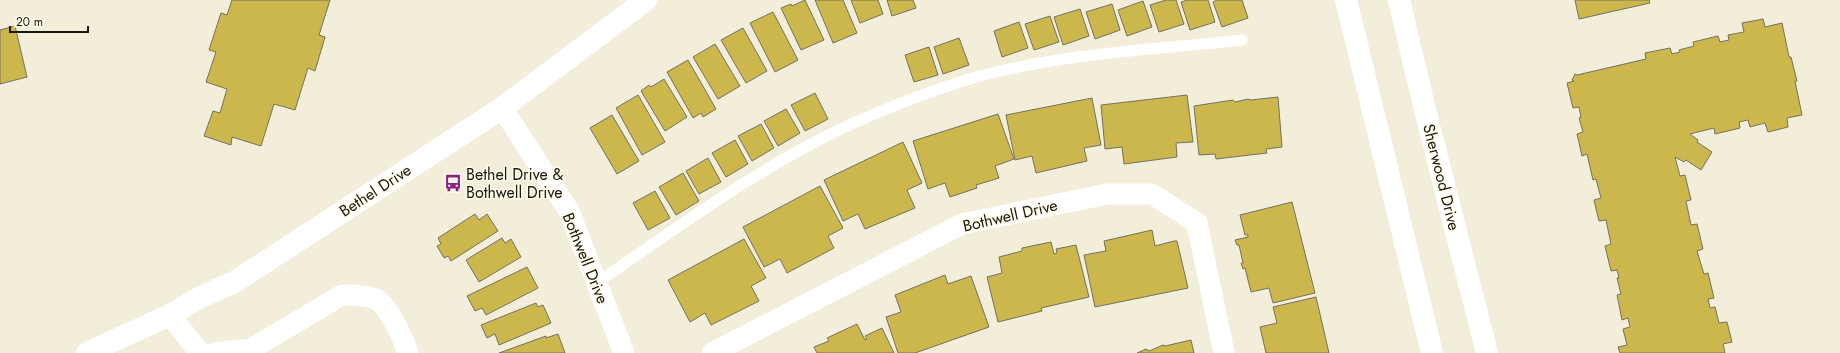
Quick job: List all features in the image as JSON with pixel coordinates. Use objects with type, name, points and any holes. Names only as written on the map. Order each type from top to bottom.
[{"type":"main road","name":"Bethel Drive","points":[[87,353],[170,315],[197,299],[236,281],[502,108],[646,0]]},
{"type":"main road","points":[[1346,0],[1432,353]]},
{"type":"main road","name":"Sherwood Drive","points":[[1399,0],[1425,110],[1487,353]]},
{"type":"street","name":"Bothwell Drive","points":[[502,108],[569,211],[624,353]]},
{"type":"street","name":"Bothwell Drive","points":[[712,353],[962,224],[1108,194],[1152,194],[1197,223],[1224,353]]},
{"type":"street","points":[[214,353],[251,348],[342,295],[377,300],[390,314],[404,341],[408,353]]},
{"type":"street","points":[[170,315],[200,353]]},
{"type":"lane","points":[[596,283],[750,180],[819,139],[892,106],[964,81],[1028,65],[1120,52],[1242,40]]},
{"type":"building","points":[[232,0],[330,0],[319,35],[325,37],[315,71],[308,68],[295,110],[274,104],[261,146],[232,137],[231,145],[204,136],[213,111],[220,113],[227,89],[206,82],[216,52],[209,50],[221,13],[227,15]]},
{"type":"building","points":[[805,0],[824,40],[801,50],[781,8],[791,4],[792,6]]},
{"type":"building","points":[[815,0],[843,0],[857,33],[833,43]]},
{"type":"building","points":[[851,0],[878,0],[883,14],[860,23]]},
{"type":"building","points":[[887,0],[913,0],[916,8],[892,16]]},
{"type":"building","points":[[1166,0],[1176,0],[1184,24],[1159,32],[1150,5]]},
{"type":"building","points":[[1188,0],[1208,0],[1215,22],[1190,30],[1181,2]]},
{"type":"building","points":[[1217,0],[1242,0],[1248,18],[1222,27],[1213,2]]},
{"type":"building","points":[[1575,0],[1649,0],[1650,3],[1579,19]]},
{"type":"building","points":[[1143,1],[1152,27],[1127,36],[1118,10]]},
{"type":"building","points":[[1112,4],[1120,30],[1095,39],[1086,12]]},
{"type":"building","points":[[1080,9],[1089,36],[1063,45],[1054,17]]},
{"type":"building","points":[[773,12],[798,60],[775,72],[750,23]]},
{"type":"building","points":[[1050,16],[1059,42],[1034,50],[1025,24]]},
{"type":"building","points":[[1763,19],[1765,27],[1782,23],[1789,57],[1791,57],[1797,81],[1795,81],[1802,115],[1787,118],[1788,127],[1768,132],[1765,123],[1750,127],[1748,120],[1739,122],[1740,128],[1715,134],[1714,128],[1690,134],[1698,140],[1697,142],[1712,152],[1701,170],[1686,160],[1684,162],[1675,157],[1680,176],[1685,175],[1691,200],[1686,201],[1691,225],[1697,224],[1703,249],[1697,251],[1704,274],[1708,273],[1714,298],[1708,299],[1710,308],[1715,307],[1719,323],[1727,322],[1732,342],[1723,344],[1725,353],[1620,353],[1618,347],[1627,345],[1623,329],[1630,327],[1628,318],[1622,320],[1617,295],[1621,294],[1617,278],[1619,278],[1617,270],[1611,271],[1605,246],[1611,244],[1606,220],[1599,221],[1594,200],[1601,198],[1596,179],[1593,180],[1587,154],[1582,156],[1577,134],[1583,132],[1579,118],[1581,117],[1579,107],[1573,108],[1567,83],[1574,81],[1572,80],[1575,74],[1577,75],[1646,59],[1645,53],[1670,48],[1672,54],[1680,52],[1679,50],[1694,46],[1693,42],[1718,36],[1720,42],[1729,40],[1728,35],[1744,32],[1742,23]]},
{"type":"building","points":[[1019,22],[1028,48],[1002,57],[994,31]]},
{"type":"building","points":[[15,26],[27,77],[0,84],[0,30]]},
{"type":"building","points":[[743,28],[767,71],[746,83],[721,40]]},
{"type":"building","points":[[959,38],[969,65],[943,74],[934,47]]},
{"type":"building","points":[[715,44],[740,86],[718,99],[693,57]]},
{"type":"building","points":[[929,47],[938,75],[914,82],[905,55]]},
{"type":"building","points":[[688,60],[716,109],[703,117],[701,113],[693,118],[667,72]]},
{"type":"building","points":[[664,79],[687,117],[665,131],[641,91],[649,85],[651,87]]},
{"type":"building","points":[[815,93],[828,119],[805,131],[791,105]]},
{"type":"building","points":[[638,95],[665,142],[642,155],[616,108]]},
{"type":"building","points":[[1187,95],[1193,142],[1176,143],[1177,157],[1124,164],[1122,147],[1105,149],[1101,105]]},
{"type":"building","points":[[1278,97],[1282,147],[1266,149],[1267,153],[1216,159],[1215,154],[1199,155],[1194,106],[1233,100],[1235,102],[1248,99]]},
{"type":"building","points":[[1092,98],[1101,145],[1084,148],[1087,161],[1036,173],[1032,156],[1015,160],[1006,115]]},
{"type":"building","points":[[786,109],[800,133],[778,146],[764,121]]},
{"type":"building","points":[[998,114],[1014,159],[995,166],[999,178],[976,185],[977,188],[950,197],[945,183],[928,189],[913,141]]},
{"type":"building","points":[[612,115],[639,161],[617,174],[590,128]]},
{"type":"building","points":[[761,124],[774,148],[752,161],[738,136]]},
{"type":"building","points":[[735,140],[748,164],[726,177],[712,153]]},
{"type":"building","points":[[903,142],[922,183],[907,190],[915,208],[865,229],[858,214],[843,221],[824,180]]},
{"type":"building","points":[[708,158],[721,182],[699,194],[686,171]]},
{"type":"building","points":[[683,173],[699,201],[676,215],[659,187]]},
{"type":"building","points":[[820,186],[843,228],[828,236],[834,248],[787,273],[780,259],[764,267],[743,227]]},
{"type":"building","points":[[655,191],[670,218],[648,230],[633,203]]},
{"type":"building","points":[[1292,202],[1315,293],[1273,303],[1269,288],[1251,292],[1245,268],[1243,269],[1241,263],[1243,263],[1239,245],[1237,245],[1235,240],[1248,237],[1248,235],[1245,235],[1240,215]]},
{"type":"building","points":[[475,214],[479,220],[487,214],[498,231],[451,261],[448,256],[444,258],[437,246],[441,244],[438,238]]},
{"type":"building","points":[[1152,230],[1155,246],[1177,241],[1188,288],[1095,307],[1084,255],[1106,251],[1104,241]]},
{"type":"building","points":[[502,238],[505,243],[511,239],[521,257],[479,282],[466,260]]},
{"type":"building","points":[[744,239],[766,278],[751,286],[759,301],[711,325],[705,313],[690,322],[668,280]]},
{"type":"building","points":[[1051,242],[1054,254],[1057,253],[1056,249],[1076,245],[1089,297],[1041,308],[1042,311],[998,322],[987,277],[1002,273],[999,257],[1022,251],[1022,248]]},
{"type":"building","points":[[527,267],[538,288],[486,315],[482,308],[475,311],[467,296]]},
{"type":"building","points":[[945,275],[948,284],[971,276],[989,327],[915,353],[898,353],[886,317],[901,312],[895,295]]},
{"type":"building","points":[[1316,297],[1329,353],[1266,353],[1260,327],[1277,323],[1273,307]]},
{"type":"building","points":[[536,303],[538,307],[543,305],[551,323],[499,345],[495,334],[487,338],[481,325]]},
{"type":"building","points":[[857,324],[865,340],[867,339],[865,336],[882,328],[894,353],[817,353],[814,347],[829,341],[827,338]]},
{"type":"building","points":[[558,334],[565,353],[499,353],[546,336],[546,338]]},
{"type":"building","points":[[1191,340],[1194,353],[1137,353],[1146,349],[1149,351],[1163,345],[1165,346]]},
{"type":"place","name":"Bethel Drive & Bothwell Drive","points":[[453,183]]}]
